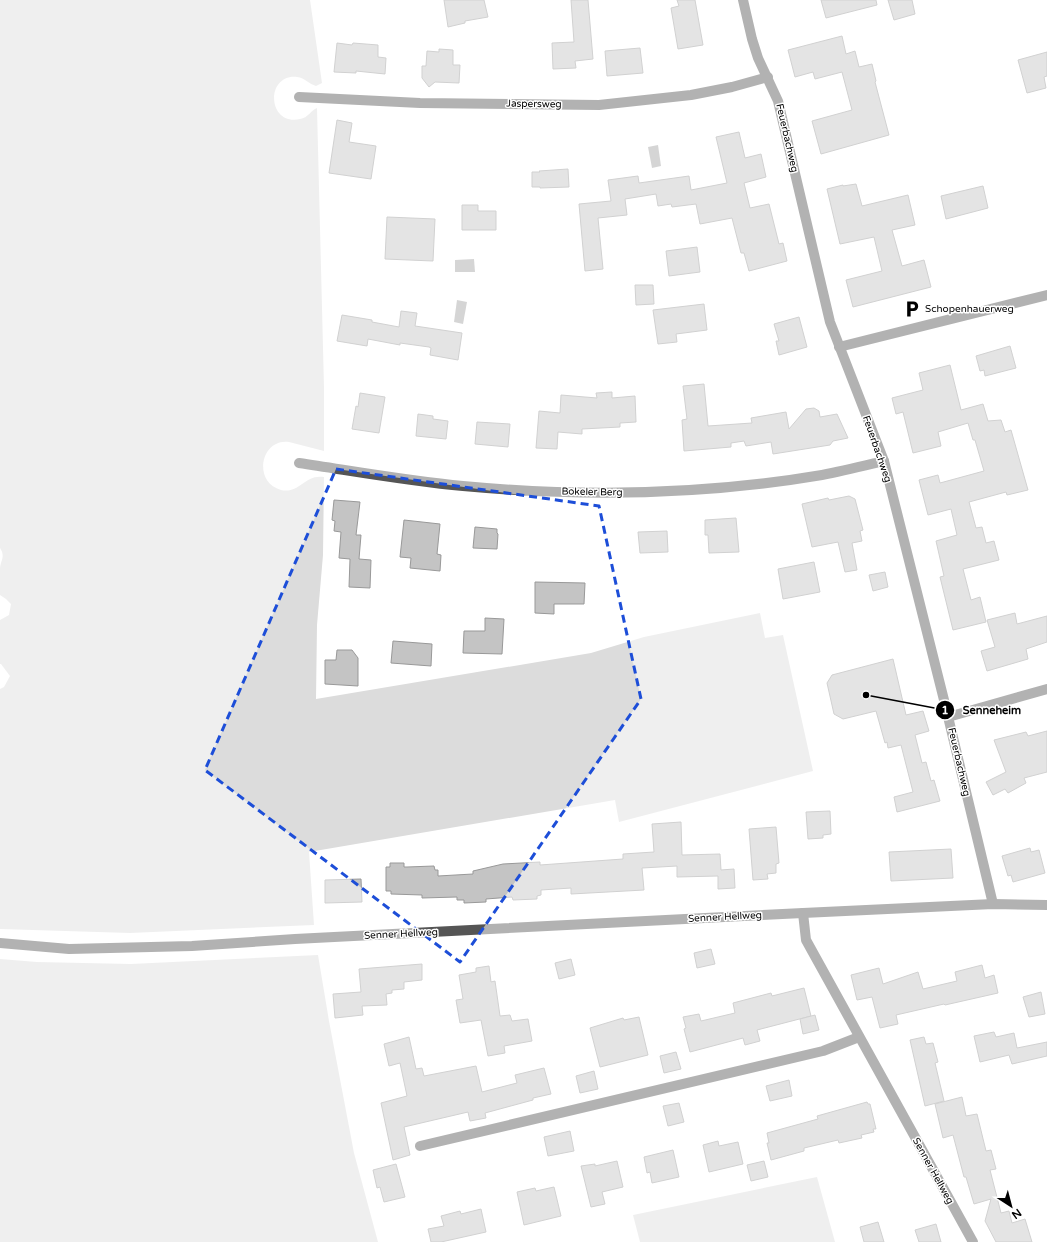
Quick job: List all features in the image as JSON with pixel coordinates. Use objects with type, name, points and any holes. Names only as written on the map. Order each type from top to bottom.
[{"type":"street","name":"Feuerbachweg","points":[[743,0],[758,58],[768,77],[778,102],[830,322],[884,461],[993,904]]},
{"type":"street","name":"Jaspersweg","points":[[299,97],[420,103],[599,105],[691,95],[732,87],[768,77]]},
{"type":"street","points":[[839,347],[1047,295]]},
{"type":"street","name":"Bokeler Berg","points":[[299,463],[463,486],[517,490],[603,493],[658,492],[763,483],[823,474],[884,461]]},
{"type":"street","points":[[948,717],[1047,689]]},
{"type":"street","name":"Senner Hellweg","points":[[0,943],[69,949],[192,946],[295,939],[803,912],[993,904],[1047,905]]},
{"type":"street","name":"Senner Hellweg","points":[[803,912],[806,940],[858,1037],[973,1242]]},
{"type":"street","points":[[420,1146],[823,1051],[858,1037]]},
{"type":"highlighted area","points":[[336,469],[599,506],[641,699],[460,962],[205,770]]},
{"type":"shaded area","points":[[0,0],[310,0],[322,83],[316,86],[297,77],[287,78],[279,83],[275,91],[274,100],[276,108],[281,115],[289,119],[303,118],[317,108],[324,387],[324,451],[289,442],[279,443],[272,447],[267,453],[263,470],[266,479],[272,485],[281,490],[293,489],[312,478],[324,477],[323,555],[317,625],[316,699],[591,653],[644,637],[760,613],[765,638],[783,635],[813,771],[619,822],[615,800],[309,852],[314,925],[130,933],[0,929],[0,689],[4,687],[10,676],[0,664],[0,620],[9,615],[11,604],[0,595],[0,566],[3,554],[0,548]]},
{"type":"shaded area","points":[[658,145],[661,166],[652,168],[648,147]]},
{"type":"shaded area","points":[[474,259],[475,272],[455,272],[455,260]]},
{"type":"shaded area","points":[[457,300],[467,302],[463,324],[454,322]]},
{"type":"shaded area","points":[[318,955],[354,1153],[378,1242],[0,1242],[0,959],[37,962],[131,964]]},
{"type":"shaded area","points":[[817,1177],[835,1242],[640,1242],[633,1215]]},
{"type":"building","points":[[444,0],[484,0],[488,17],[465,21],[465,23],[448,27]]},
{"type":"building","points":[[571,0],[588,0],[593,59],[575,61],[576,68],[553,69],[552,43],[574,42]]},
{"type":"building","points":[[677,0],[695,0],[703,45],[678,49],[671,8],[679,6]]},
{"type":"building","points":[[821,0],[876,0],[877,5],[826,18]]},
{"type":"building","points":[[888,0],[912,0],[915,14],[894,20]]},
{"type":"building","points":[[842,36],[846,54],[855,51],[859,67],[872,64],[875,82],[889,135],[821,154],[812,121],[852,110],[842,72],[815,79],[813,72],[795,77],[788,50]]},
{"type":"building","points":[[337,43],[352,45],[353,43],[378,45],[378,57],[386,58],[385,74],[356,71],[356,73],[334,72]]},
{"type":"building","points":[[640,48],[643,73],[607,76],[605,51]]},
{"type":"building","points":[[439,49],[453,50],[453,65],[460,65],[459,83],[435,82],[429,87],[422,78],[422,66],[426,66],[427,51],[439,52]]},
{"type":"building","points":[[1047,52],[1047,76],[1044,77],[1046,88],[1027,93],[1018,60]]},
{"type":"building","points":[[337,120],[352,123],[349,142],[376,146],[371,179],[329,173]]},
{"type":"building","points":[[739,132],[745,158],[761,154],[766,177],[744,183],[750,208],[769,204],[779,244],[783,243],[787,261],[749,271],[744,253],[741,253],[732,218],[700,224],[696,204],[672,207],[671,204],[658,206],[656,194],[625,199],[627,215],[598,218],[603,269],[585,271],[579,204],[611,201],[608,180],[638,176],[639,183],[689,176],[691,190],[727,183],[716,137]]},
{"type":"building","points":[[568,169],[569,187],[532,187],[532,172]]},
{"type":"building","points":[[856,184],[862,206],[908,195],[915,225],[892,230],[902,266],[924,260],[931,287],[853,307],[846,280],[882,271],[874,237],[840,244],[827,189],[843,185]]},
{"type":"building","points":[[983,186],[988,208],[946,219],[941,196]]},
{"type":"building","points":[[462,205],[478,205],[478,211],[496,211],[496,230],[462,230]]},
{"type":"building","points":[[387,217],[435,219],[433,261],[385,259]]},
{"type":"building","points":[[697,247],[700,272],[669,276],[666,251]]},
{"type":"building","points":[[635,285],[653,285],[654,304],[636,305]]},
{"type":"building","points":[[704,304],[707,330],[676,334],[677,342],[658,344],[653,310]]},
{"type":"building","points":[[401,311],[417,313],[415,326],[462,333],[458,360],[430,355],[431,348],[429,347],[400,343],[400,345],[368,339],[367,346],[337,341],[342,315],[372,320],[372,322],[399,327]]},
{"type":"building","points":[[799,317],[807,347],[779,355],[776,341],[779,341],[774,324]]},
{"type":"building","points":[[1010,346],[1016,368],[985,376],[984,370],[980,371],[976,356]]},
{"type":"building","points":[[950,365],[961,410],[983,404],[988,421],[1001,420],[1005,432],[1011,430],[1028,490],[1007,495],[1006,492],[969,502],[976,528],[982,527],[986,543],[994,541],[999,560],[963,569],[971,600],[980,597],[986,622],[953,630],[940,577],[944,576],[936,541],[957,535],[951,509],[928,515],[919,480],[938,475],[940,483],[984,471],[975,440],[973,440],[968,423],[938,432],[941,446],[913,453],[903,412],[896,414],[892,398],[923,390],[919,373]]},
{"type":"building","points":[[704,384],[708,426],[752,423],[751,418],[786,412],[789,429],[806,409],[814,408],[819,411],[820,417],[837,414],[848,438],[833,441],[830,445],[773,454],[771,442],[746,446],[744,441],[731,443],[731,447],[684,451],[682,420],[687,419],[683,386]]},
{"type":"building","points":[[612,392],[612,398],[635,396],[636,422],[620,423],[620,427],[582,429],[582,434],[558,432],[557,449],[536,448],[539,411],[560,413],[561,395],[597,398],[596,393]]},
{"type":"building","points":[[360,393],[385,397],[379,433],[352,429]]},
{"type":"building","points":[[418,414],[433,416],[433,419],[448,421],[446,439],[416,436]]},
{"type":"building","points":[[477,422],[510,424],[508,447],[475,444]]},
{"type":"building","points":[[849,496],[855,499],[863,530],[860,531],[862,541],[852,543],[857,570],[845,572],[838,542],[812,547],[802,504],[828,498],[829,500]]},
{"type":"building","points":[[334,500],[360,502],[356,535],[361,535],[359,559],[371,560],[370,588],[349,587],[350,559],[339,558],[341,532],[334,531],[335,521],[332,520]]},
{"type":"building","points":[[736,518],[739,552],[709,553],[708,535],[705,535],[705,520]]},
{"type":"building","points":[[404,520],[440,524],[437,554],[441,555],[440,571],[410,568],[411,558],[400,557]]},
{"type":"building","points":[[475,527],[497,529],[497,549],[473,548]]},
{"type":"building","points":[[667,531],[668,552],[640,553],[638,532]]},
{"type":"building","points":[[814,562],[820,592],[783,599],[778,569]]},
{"type":"building","points":[[885,572],[888,587],[873,591],[869,575]]},
{"type":"building","points":[[535,582],[585,583],[584,604],[554,604],[554,614],[535,613]]},
{"type":"building","points":[[1015,613],[1017,624],[1047,616],[1047,642],[1026,649],[1028,659],[987,671],[981,651],[995,647],[987,620]]},
{"type":"building","points":[[485,618],[504,619],[502,654],[463,653],[464,631],[485,631]]},
{"type":"building","points":[[393,641],[432,644],[431,666],[391,663]]},
{"type":"building","points":[[337,650],[352,650],[358,658],[358,686],[325,684],[325,660],[336,660]]},
{"type":"building","points":[[893,659],[906,715],[923,711],[929,731],[915,735],[922,763],[926,762],[931,781],[934,780],[940,801],[897,812],[894,797],[913,792],[901,745],[888,748],[887,742],[885,743],[876,711],[843,719],[834,714],[827,683],[832,675]]},
{"type":"building","points":[[1047,731],[1047,772],[1024,778],[1026,783],[1008,793],[1005,789],[993,795],[986,782],[1006,772],[994,740],[1026,732],[1028,736]]},
{"type":"building","points":[[830,811],[831,834],[823,835],[823,838],[808,839],[806,812]]},
{"type":"building","points":[[681,822],[682,855],[720,854],[721,870],[734,869],[735,888],[718,889],[718,876],[677,877],[677,866],[642,868],[644,890],[571,894],[571,888],[541,890],[541,895],[537,896],[537,899],[513,900],[512,897],[486,899],[486,902],[464,903],[464,900],[457,900],[457,897],[422,898],[422,895],[391,894],[391,891],[386,891],[386,867],[390,867],[390,863],[404,863],[404,867],[434,866],[435,870],[438,870],[438,876],[473,874],[473,871],[503,864],[540,862],[540,865],[623,859],[623,854],[654,852],[652,824]]},
{"type":"building","points":[[776,827],[779,863],[776,864],[776,873],[767,874],[768,879],[753,880],[749,829]]},
{"type":"building","points":[[1030,848],[1031,852],[1039,850],[1045,873],[1013,882],[1011,875],[1008,876],[1002,856]]},
{"type":"building","points":[[951,849],[953,878],[891,881],[889,852]]},
{"type":"building","points":[[361,879],[362,902],[325,903],[325,880]]},
{"type":"building","points":[[711,949],[715,964],[697,968],[694,953]]},
{"type":"building","points":[[571,959],[575,975],[559,979],[555,963]]},
{"type":"building","points":[[422,964],[422,980],[404,982],[404,989],[392,990],[392,993],[386,994],[387,1005],[362,1006],[363,1015],[335,1018],[333,994],[361,992],[359,969]]},
{"type":"building","points":[[982,965],[985,978],[994,975],[998,993],[896,1015],[898,1024],[880,1028],[872,997],[857,1000],[851,975],[879,968],[883,984],[918,972],[923,989],[957,981],[955,972]]},
{"type":"building","points":[[489,966],[491,982],[495,981],[500,1016],[510,1015],[512,1021],[528,1019],[532,1041],[504,1046],[505,1053],[488,1056],[481,1020],[460,1023],[456,1000],[463,999],[459,975],[476,972],[476,968]]},
{"type":"building","points":[[804,988],[811,1016],[757,1030],[760,1041],[745,1045],[743,1038],[690,1052],[684,1029],[686,1028],[683,1017],[699,1014],[701,1021],[735,1013],[733,1003],[771,993],[772,996]]},
{"type":"building","points":[[1041,992],[1045,1014],[1029,1017],[1023,997]]},
{"type":"building","points":[[815,1015],[819,1030],[803,1034],[800,1019]]},
{"type":"building","points":[[639,1017],[648,1055],[600,1067],[590,1028],[623,1018],[624,1020]]},
{"type":"building","points":[[994,1032],[996,1037],[1014,1033],[1017,1048],[1047,1042],[1047,1056],[1012,1064],[1009,1055],[980,1062],[974,1036]]},
{"type":"building","points":[[409,1037],[416,1069],[422,1068],[424,1076],[476,1066],[482,1092],[517,1083],[515,1075],[544,1068],[551,1094],[485,1113],[486,1118],[470,1121],[468,1112],[404,1127],[410,1155],[393,1160],[381,1103],[407,1096],[400,1063],[389,1066],[384,1044]]},
{"type":"building","points":[[924,1037],[926,1044],[933,1043],[938,1062],[935,1063],[944,1101],[925,1106],[910,1040]]},
{"type":"building","points":[[676,1052],[681,1069],[664,1073],[660,1056]]},
{"type":"building","points":[[594,1071],[598,1089],[580,1093],[576,1076]]},
{"type":"building","points":[[789,1080],[792,1096],[770,1101],[766,1086]]},
{"type":"building","points":[[962,1097],[966,1116],[977,1114],[986,1151],[991,1150],[996,1169],[990,1170],[1001,1213],[1009,1211],[1012,1223],[1025,1219],[1032,1242],[996,1242],[985,1221],[991,1199],[974,1204],[966,1177],[964,1177],[953,1135],[943,1138],[935,1104]]},
{"type":"building","points":[[867,1102],[870,1104],[876,1129],[873,1129],[874,1132],[861,1135],[862,1138],[839,1143],[838,1140],[804,1148],[804,1151],[771,1160],[767,1143],[769,1143],[767,1133],[818,1119],[817,1116]]},
{"type":"building","points":[[679,1103],[684,1122],[668,1126],[663,1106]]},
{"type":"building","points":[[570,1131],[574,1151],[548,1156],[544,1137]]},
{"type":"building","points":[[718,1141],[719,1146],[738,1142],[743,1164],[709,1172],[703,1145]]},
{"type":"building","points":[[673,1150],[679,1177],[652,1183],[650,1172],[647,1173],[644,1157]]},
{"type":"building","points":[[617,1161],[623,1187],[602,1192],[605,1204],[591,1207],[581,1166],[595,1164],[595,1166]]},
{"type":"building","points":[[764,1161],[768,1177],[751,1181],[747,1165]]},
{"type":"building","points":[[396,1164],[405,1197],[384,1202],[380,1187],[377,1188],[373,1170]]},
{"type":"building","points":[[554,1187],[561,1216],[524,1225],[517,1192],[535,1188],[536,1191]]},
{"type":"building","points":[[481,1209],[486,1232],[441,1242],[431,1242],[428,1229],[444,1226],[441,1216],[460,1211],[461,1214]]},
{"type":"building","points":[[878,1222],[884,1242],[864,1242],[860,1227]]},
{"type":"building","points":[[936,1224],[941,1242],[919,1242],[915,1230]]},
{"type":"place","name":"Schopenhauerweg","points":[[912,309]]},
{"type":"place","name":"Senneheim","points":[[866,695]]}]
